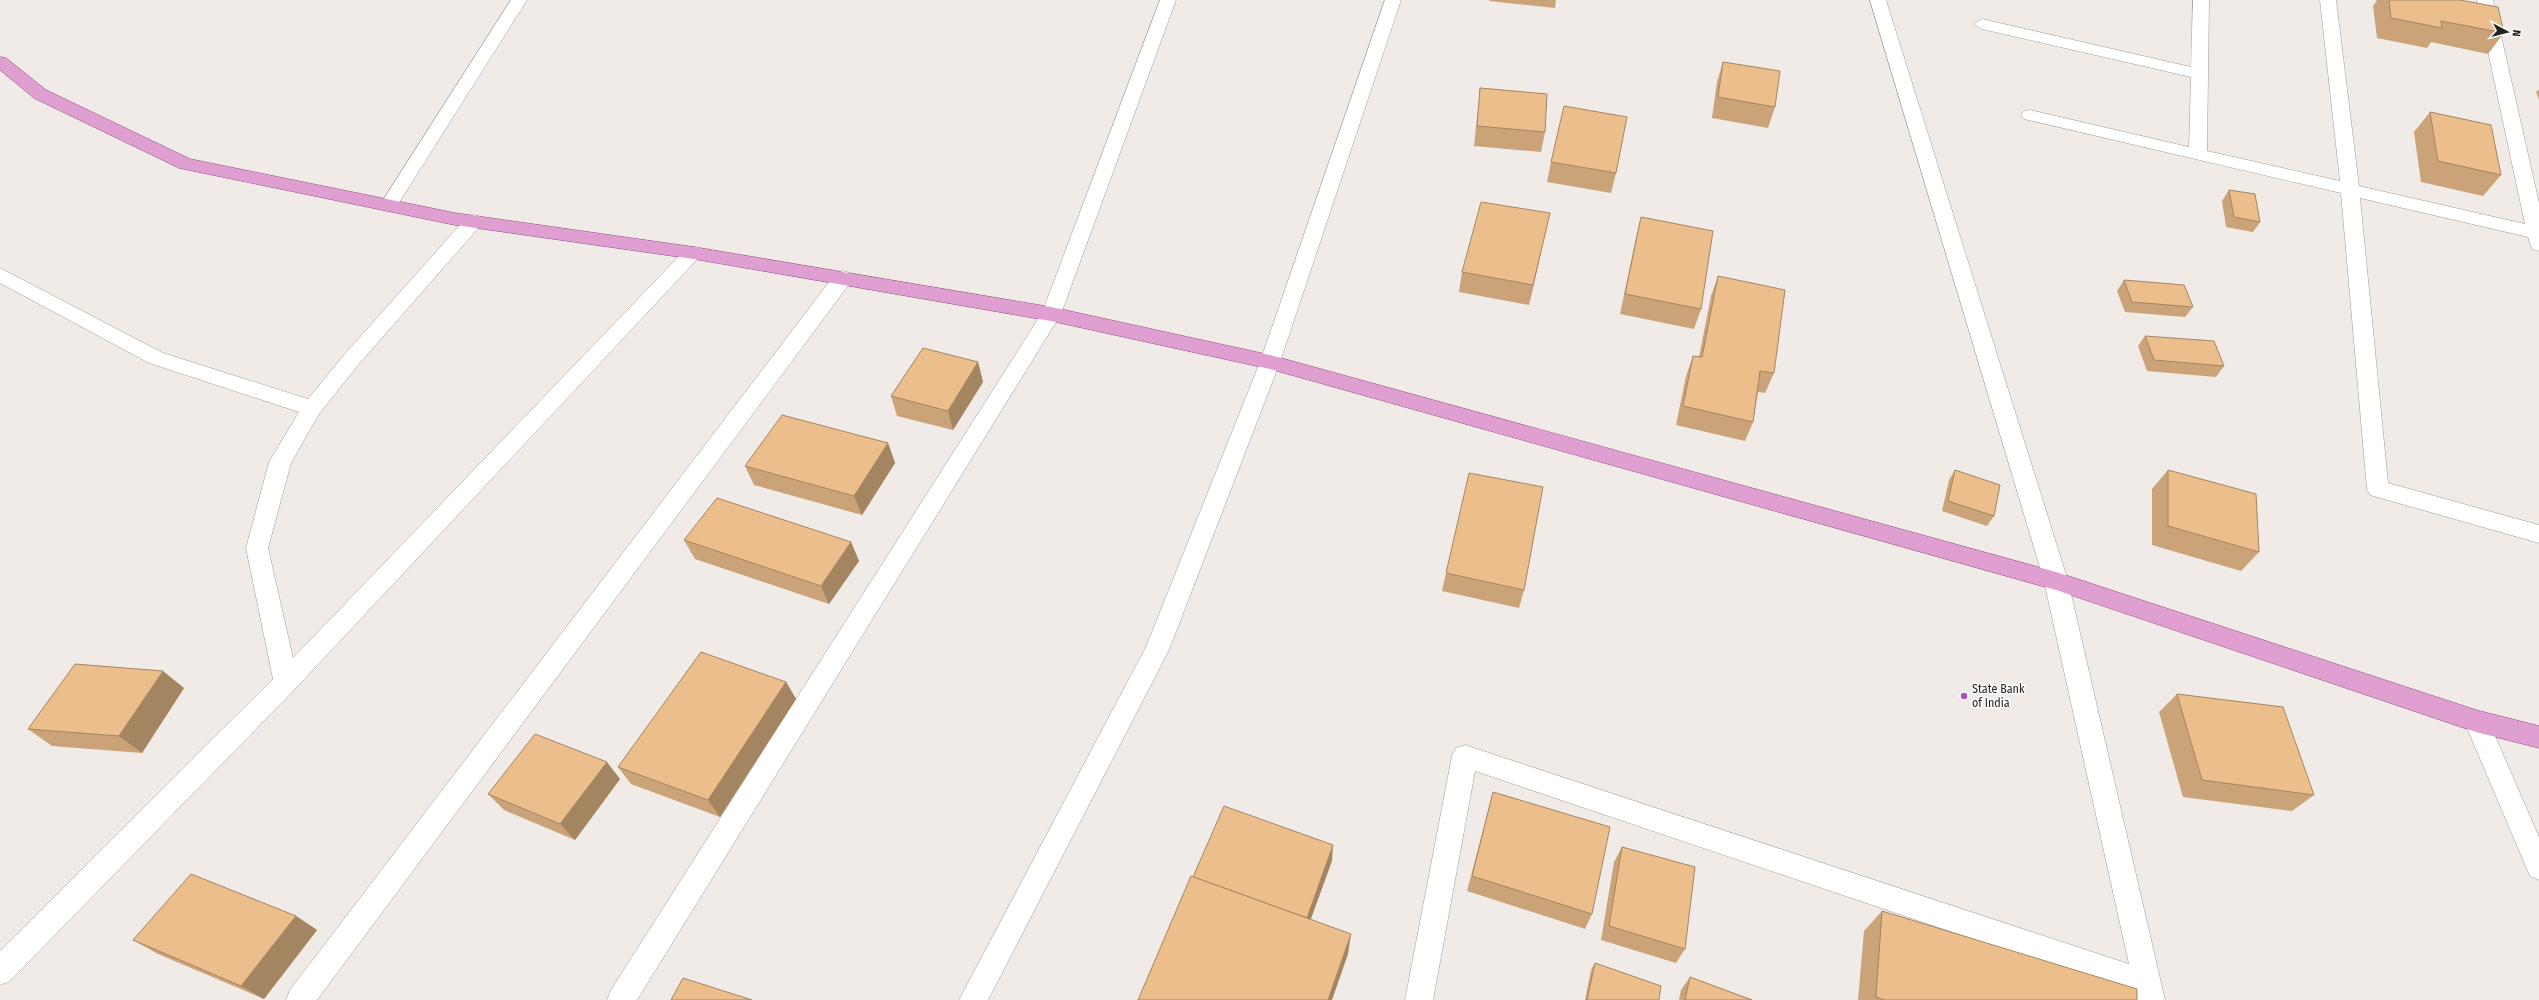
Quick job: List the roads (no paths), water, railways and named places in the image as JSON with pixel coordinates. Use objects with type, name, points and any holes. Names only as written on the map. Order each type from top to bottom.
[{"type":"main road","points":[[0,62],[40,94],[185,164],[474,222],[694,253],[1051,314],[1270,362],[2056,581],[2476,721],[2539,736]]},
{"type":"street","points":[[389,205],[519,0]]},
{"type":"street","points":[[621,1000],[1051,314],[1168,0]]},
{"type":"street","points":[[973,1000],[1157,650],[1270,362],[1393,0]]},
{"type":"street","points":[[1878,0],[2056,581],[2149,992]]},
{"type":"street","points":[[2198,154],[2201,0]]},
{"type":"street","points":[[2328,0],[2350,189],[2378,489],[2539,534]]},
{"type":"street","points":[[2030,115],[2350,189],[2538,239],[2485,0]]},
{"type":"street","points":[[1982,24],[2200,74]]},
{"type":"street","points":[[286,682],[256,548],[280,462],[312,408],[351,360],[474,222]]},
{"type":"street","points":[[0,971],[286,682],[694,253]]},
{"type":"street","points":[[0,275],[156,358],[312,408]]},
{"type":"street","points":[[300,1000],[843,278]]},
{"type":"street","points":[[2476,721],[2539,867]]},
{"type":"street","points":[[1419,1000],[1464,756],[2149,992]]},
{"type":"place","name":"State Bank of India","points":[[1964,696]]}]
